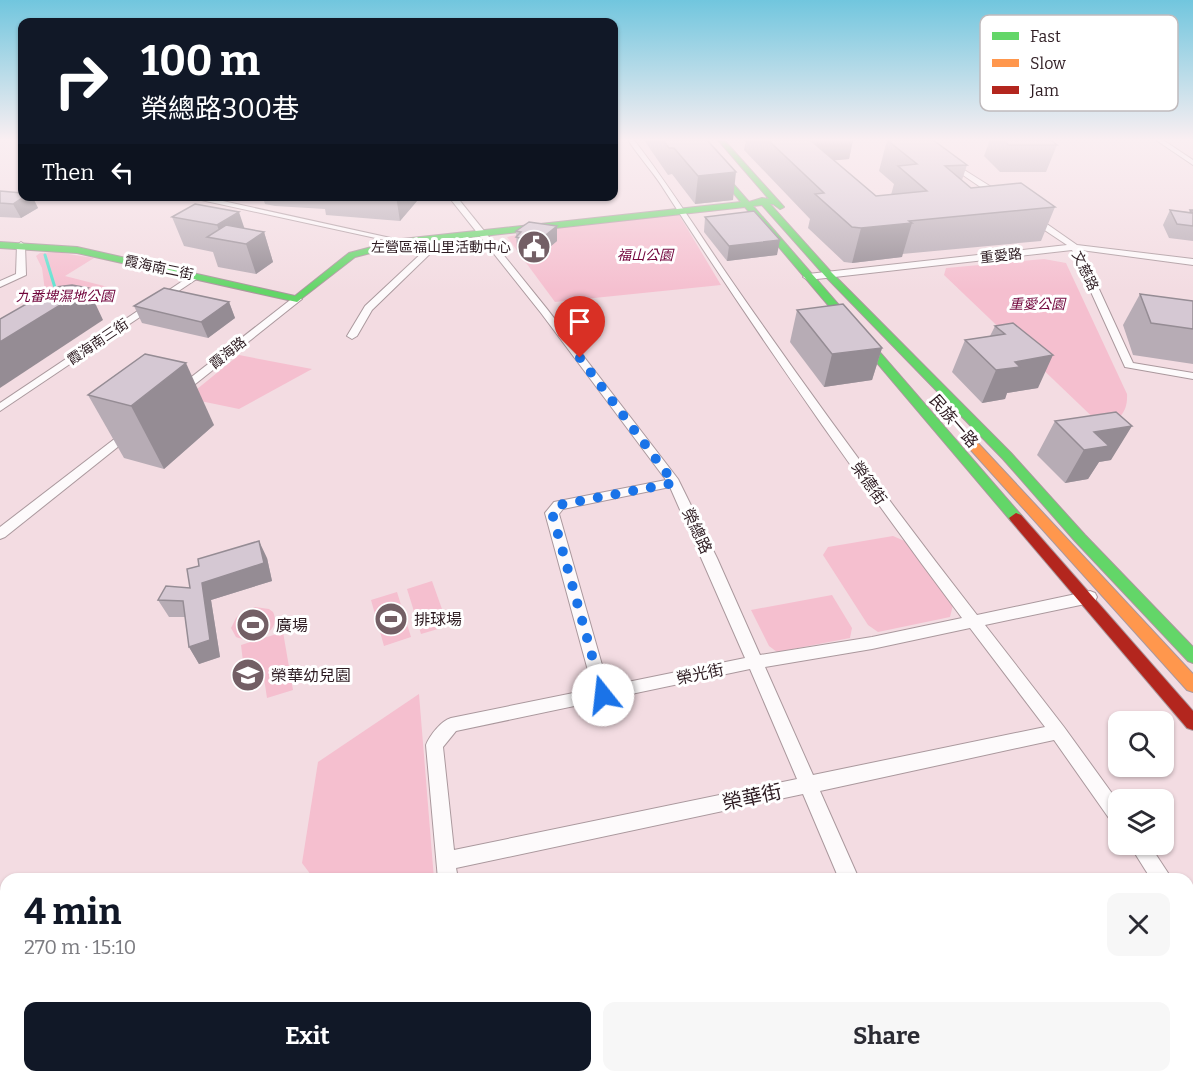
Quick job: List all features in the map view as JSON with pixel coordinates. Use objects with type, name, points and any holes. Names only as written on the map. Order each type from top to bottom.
[{"type":"main road","name":"民族一路","points":[[747,191],[760,203]]},
{"type":"main road","name":"民族一路","points":[[749,191],[1107,593],[1193,685]]},
{"type":"main road","name":"民族一路","points":[[751,191],[824,275],[1085,598],[1193,723]]},
{"type":"main road","name":"民族一路","points":[[752,191],[760,203]]},
{"type":"main road","name":"霞海路","points":[[297,299],[352,255],[402,242],[760,203]]},
{"type":"main road","name":"霞海南二街","points":[[0,244],[77,250],[297,299]]},
{"type":"main road","name":"民族一路","points":[[824,275],[1022,453],[1161,603]]},
{"type":"main road","name":"民族一路","points":[[824,275],[1007,456],[1080,538],[1193,657]]},
{"type":"street","name":"榮德街","points":[[668,191],[735,293],[899,524],[1058,732],[1108,802]]},
{"type":"street","points":[[991,191],[1010,203]]},
{"type":"street","points":[[210,201],[432,248],[368,308],[352,336]]},
{"type":"street","name":"榮總路","points":[[457,201],[674,483],[710,558],[846,873]]},
{"type":"street","name":"文慈路","points":[[1027,214],[1075,247],[1129,364],[1193,376]]},
{"type":"street","points":[[0,284],[21,275],[21,245]]},
{"type":"street","name":"重愛路","points":[[824,275],[1075,247],[1193,262]]},
{"type":"street","name":"霞海南三街","points":[[0,408],[196,276]]},
{"type":"street","name":"霞海路","points":[[174,396],[297,299]]},
{"type":"street","points":[[0,534],[137,425]]},
{"type":"street","points":[[603,695],[552,513],[559,505],[674,483]]},
{"type":"street","name":"榮光街","points":[[448,870],[434,745],[451,725],[755,662],[872,643],[1107,593]]},
{"type":"street","name":"榮華街","points":[[448,870],[807,786],[1058,732]]},
{"type":"street","points":[[1146,855],[1158,873]]},
{"type":"green space","name":"福山公園","points":[[678,213],[721,285],[555,302],[507,237],[560,226]]},
{"type":"green space","name":"九番埤濕地公園","points":[[56,252],[94,258],[65,276],[112,288],[78,310],[46,298],[42,268],[36,256],[40,253]]},
{"type":"green space","name":"重愛公園","points":[[1044,259],[1066,263],[1127,394],[1126,406],[1122,415],[1104,428],[944,275],[946,268]]},
{"type":"green space","points":[[239,355],[312,369],[239,409],[186,398]]},
{"type":"green space","points":[[893,536],[907,542],[953,605],[950,617],[878,632],[868,625],[823,555],[828,547]]},
{"type":"green space","name":"排球場","points":[[432,581],[448,626],[421,634],[407,589]]},
{"type":"green space","name":"排球場","points":[[397,592],[411,637],[384,646],[371,600]]},
{"type":"green space","points":[[832,595],[852,628],[850,638],[777,652],[769,646],[751,610]]},
{"type":"green space","name":"廣場","points":[[255,607],[269,609],[273,612],[274,626],[257,638],[236,637],[231,628],[236,618],[241,613]]},
{"type":"green space","points":[[283,632],[293,690],[267,698],[262,665],[244,670],[241,645]]},
{"type":"green space","points":[[419,694],[434,873],[310,873],[302,863],[318,762]]},
{"type":"building","points":[[0,191],[18,193],[18,201],[13,204],[0,203]]},
{"type":"building","points":[[821,191],[870,191],[876,196],[926,191],[1032,191],[1055,207],[861,228],[852,227],[815,194],[824,193]]},
{"type":"building","points":[[195,204],[239,212],[217,225],[172,217]]},
{"type":"building","points":[[1170,210],[1192,213],[1190,210],[1193,210],[1193,226],[1177,224]]},
{"type":"building","points":[[754,211],[780,240],[729,246],[705,217]]},
{"type":"building","points":[[529,222],[557,226],[537,242],[516,237],[521,232],[516,231]]},
{"type":"building","points":[[226,225],[264,232],[246,244],[207,237]]},
{"type":"building","points":[[72,285],[88,288],[0,342],[0,319],[56,287]]},
{"type":"building","points":[[164,288],[229,302],[201,322],[134,306]]},
{"type":"building","points":[[1140,294],[1193,301],[1193,329],[1151,323]]},
{"type":"building","points":[[843,304],[882,348],[832,354],[797,310]]},
{"type":"building","points":[[1013,323],[1053,355],[1015,362],[1020,367],[996,370],[965,340],[1005,334],[995,326]]},
{"type":"building","points":[[145,354],[186,363],[131,406],[88,395]]},
{"type":"building","points":[[1116,412],[1132,426],[1094,432],[1109,446],[1084,450],[1055,421]]},
{"type":"building","points":[[259,541],[264,563],[202,583],[210,640],[189,647],[183,601],[158,600],[166,586],[190,588],[187,569],[199,566],[198,559]]},
{"type":"waterway","points":[[45,255],[56,291]]},
{"type":"traffic: fast","points":[[735,191],[1016,518]]},
{"type":"traffic: fast","points":[[766,191],[780,207]]},
{"type":"traffic: fast","points":[[762,200],[829,275],[1007,456],[1080,538],[1193,657]]},
{"type":"traffic: fast","points":[[0,245],[77,250],[297,299],[352,255],[402,242],[775,201]]},
{"type":"traffic: slow","points":[[973,445],[1193,685]]},
{"type":"traffic: jam","points":[[1016,518],[1193,723]]},
{"type":"place","name":"左營區福山里活動中心","points":[[534,247]]},
{"type":"place","name":"排球場","points":[[391,619]]},
{"type":"place","name":"廣場","points":[[253,625]]},
{"type":"place","name":"榮華幼兒園","points":[[248,675]]},
{"type":"route","points":[[580,358],[674,483],[559,505],[552,513],[603,695]]}]
